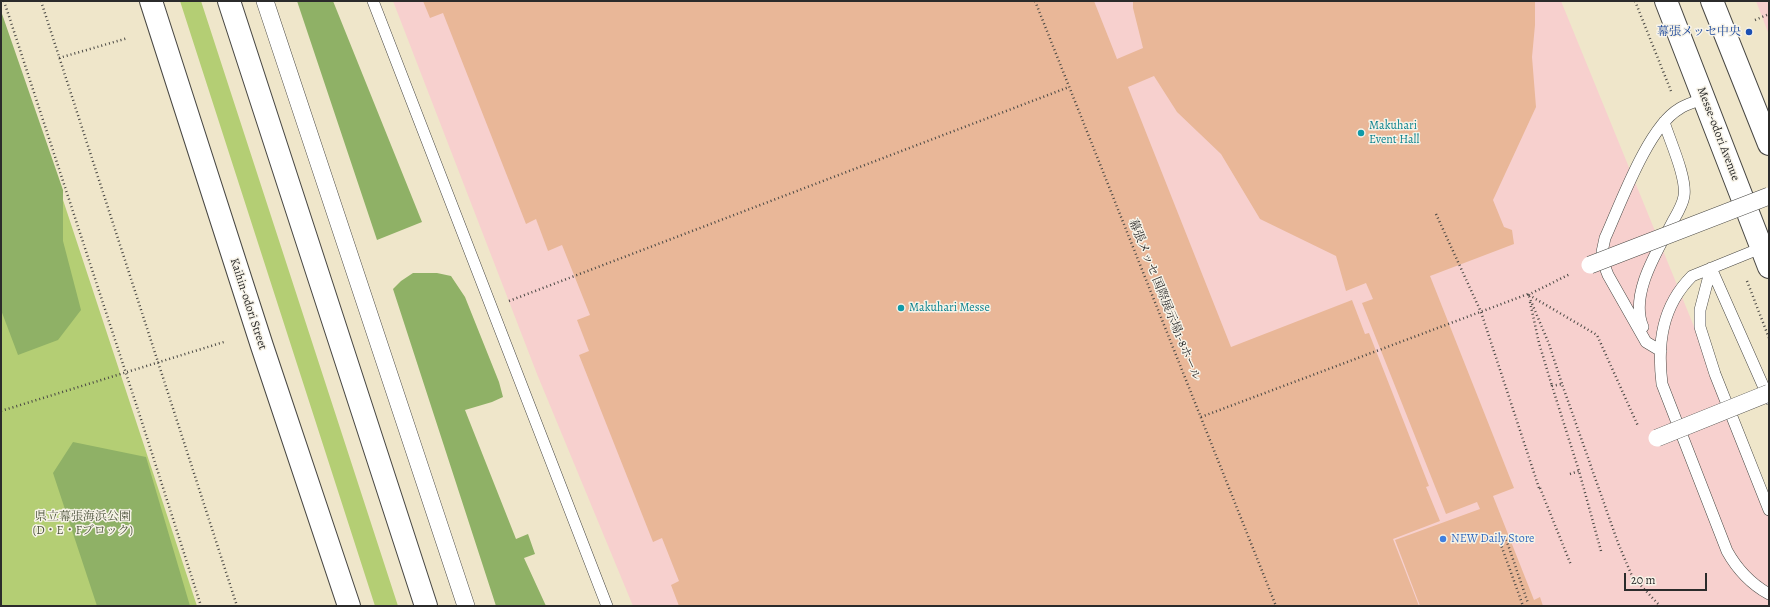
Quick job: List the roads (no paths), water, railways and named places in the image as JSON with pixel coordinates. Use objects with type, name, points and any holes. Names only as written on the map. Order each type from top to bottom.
[{"type":"street","name":"Kaihin-odori Street","points":[[151,1],[262,346],[349,606]]},
{"type":"street","points":[[229,1],[426,606]]},
{"type":"street","points":[[265,1],[466,606]]},
{"type":"street","name":"Messe-odori Avenue","points":[[1666,1],[1766,253]]},
{"type":"street","points":[[1712,1],[1769,144]]},
{"type":"street","points":[[1590,265],[1769,196]]},
{"type":"street","points":[[1658,438],[1769,393]]},
{"type":"lane","points":[[373,1],[607,606]]},
{"type":"lane","points":[[1661,351],[1646,342],[1608,275],[1603,262],[1602,252],[1605,238],[1643,152],[1664,122],[1678,109],[1704,98]]},
{"type":"lane","points":[[1661,351],[1649,340],[1640,321],[1638,310],[1639,300],[1646,277],[1684,196],[1684,181],[1664,122]]},
{"type":"lane","points":[[1766,253],[1711,268],[1692,276],[1676,294],[1666,316],[1663,327],[1661,351],[1662,384],[1727,551],[1734,564],[1747,579],[1769,594]]},
{"type":"lane","points":[[1711,268],[1769,399]]},
{"type":"lane","points":[[1711,268],[1700,310],[1700,327],[1715,374],[1769,510]]},
{"type":"place","name":"幕張メッセ中央","points":[[1749,32]]},
{"type":"place","name":"Makuhari Event Hall","points":[[1361,133]]},
{"type":"place","name":"Makuhari Messe","points":[[901,308]]},
{"type":"place","name":"NEW Daily Store","points":[[1443,539]]},
{"type":"park label","name":"県立幕張海浜公園 (D・E・Fブロック)","points":[[83,524]]}]
